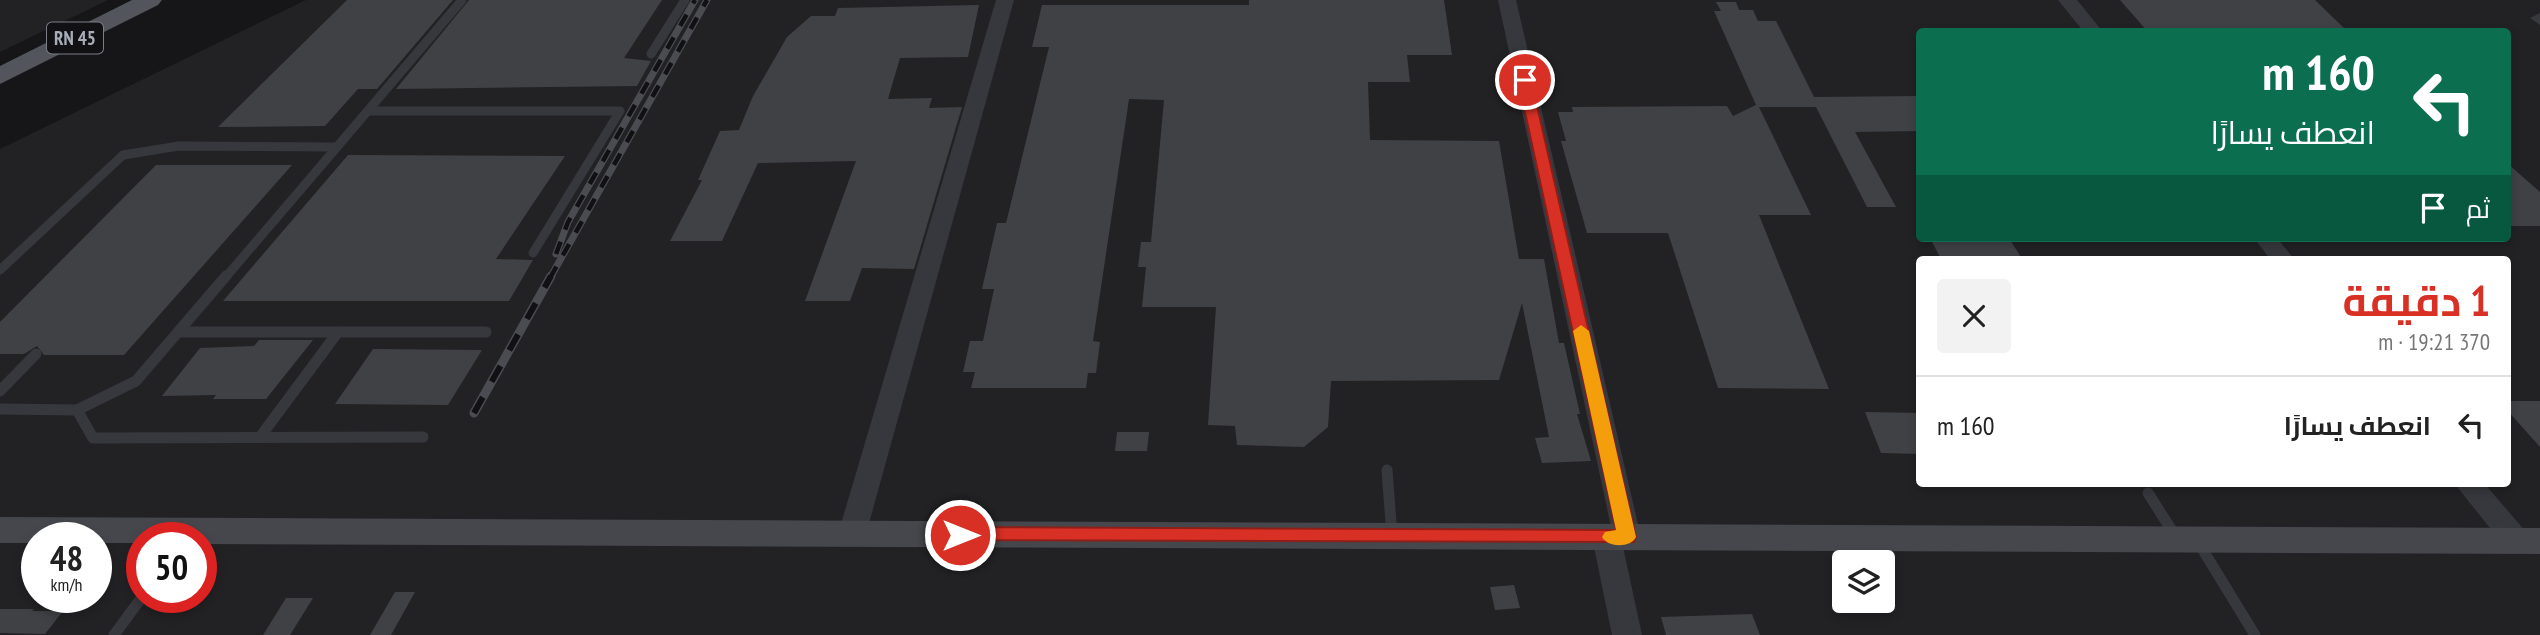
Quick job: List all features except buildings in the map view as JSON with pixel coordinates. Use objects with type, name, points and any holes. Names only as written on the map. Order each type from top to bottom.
[{"type":"main road","name":"RN 45","points":[[0,60],[121,0]]},
{"type":"main road","name":"RN 45","points":[[0,76],[150,0]]},
{"type":"main road","points":[[0,530],[126,533]]},
{"type":"main road","points":[[217,534],[2528,540]]},
{"type":"street","points":[[852,534],[1005,0]]},
{"type":"street","points":[[1507,0],[1616,537],[1627,635]]},
{"type":"street","points":[[2067,0],[2091,28]]},
{"type":"street","points":[[2268,242],[2280,256]]},
{"type":"street","points":[[2472,487],[2528,540]]},
{"type":"lane","points":[[0,410],[77,410],[136,381],[462,0]]},
{"type":"lane","points":[[651,54],[685,0]]},
{"type":"lane","points":[[368,111],[621,111],[533,253]]},
{"type":"lane","points":[[0,271],[123,155],[179,146],[337,147]]},
{"type":"lane","points":[[178,332],[486,332]]},
{"type":"lane","points":[[260,438],[338,332]]},
{"type":"lane","points":[[0,391],[36,355]]},
{"type":"lane","points":[[77,410],[93,438],[423,437]]},
{"type":"lane","points":[[1387,470],[1392,536]]},
{"type":"lane","points":[[2148,493],[2187,539],[2255,635]]},
{"type":"lane","points":[[114,635],[130,613]]},
{"type":"shaded area","points":[[0,0],[108,0],[0,52]]},
{"type":"shaded area","points":[[306,0],[2540,0],[2540,635],[0,635],[0,149]]},
{"type":"railway","points":[[556,254],[568,222],[695,0]]},
{"type":"railway","points":[[550,278],[707,0]]},
{"type":"railway","points":[[474,413],[551,276]]},
{"type":"slow traffic","points":[[1581,331],[1627,537],[1612,537]]},
{"type":"route","points":[[960,535],[1627,537],[1525,80]]}]
